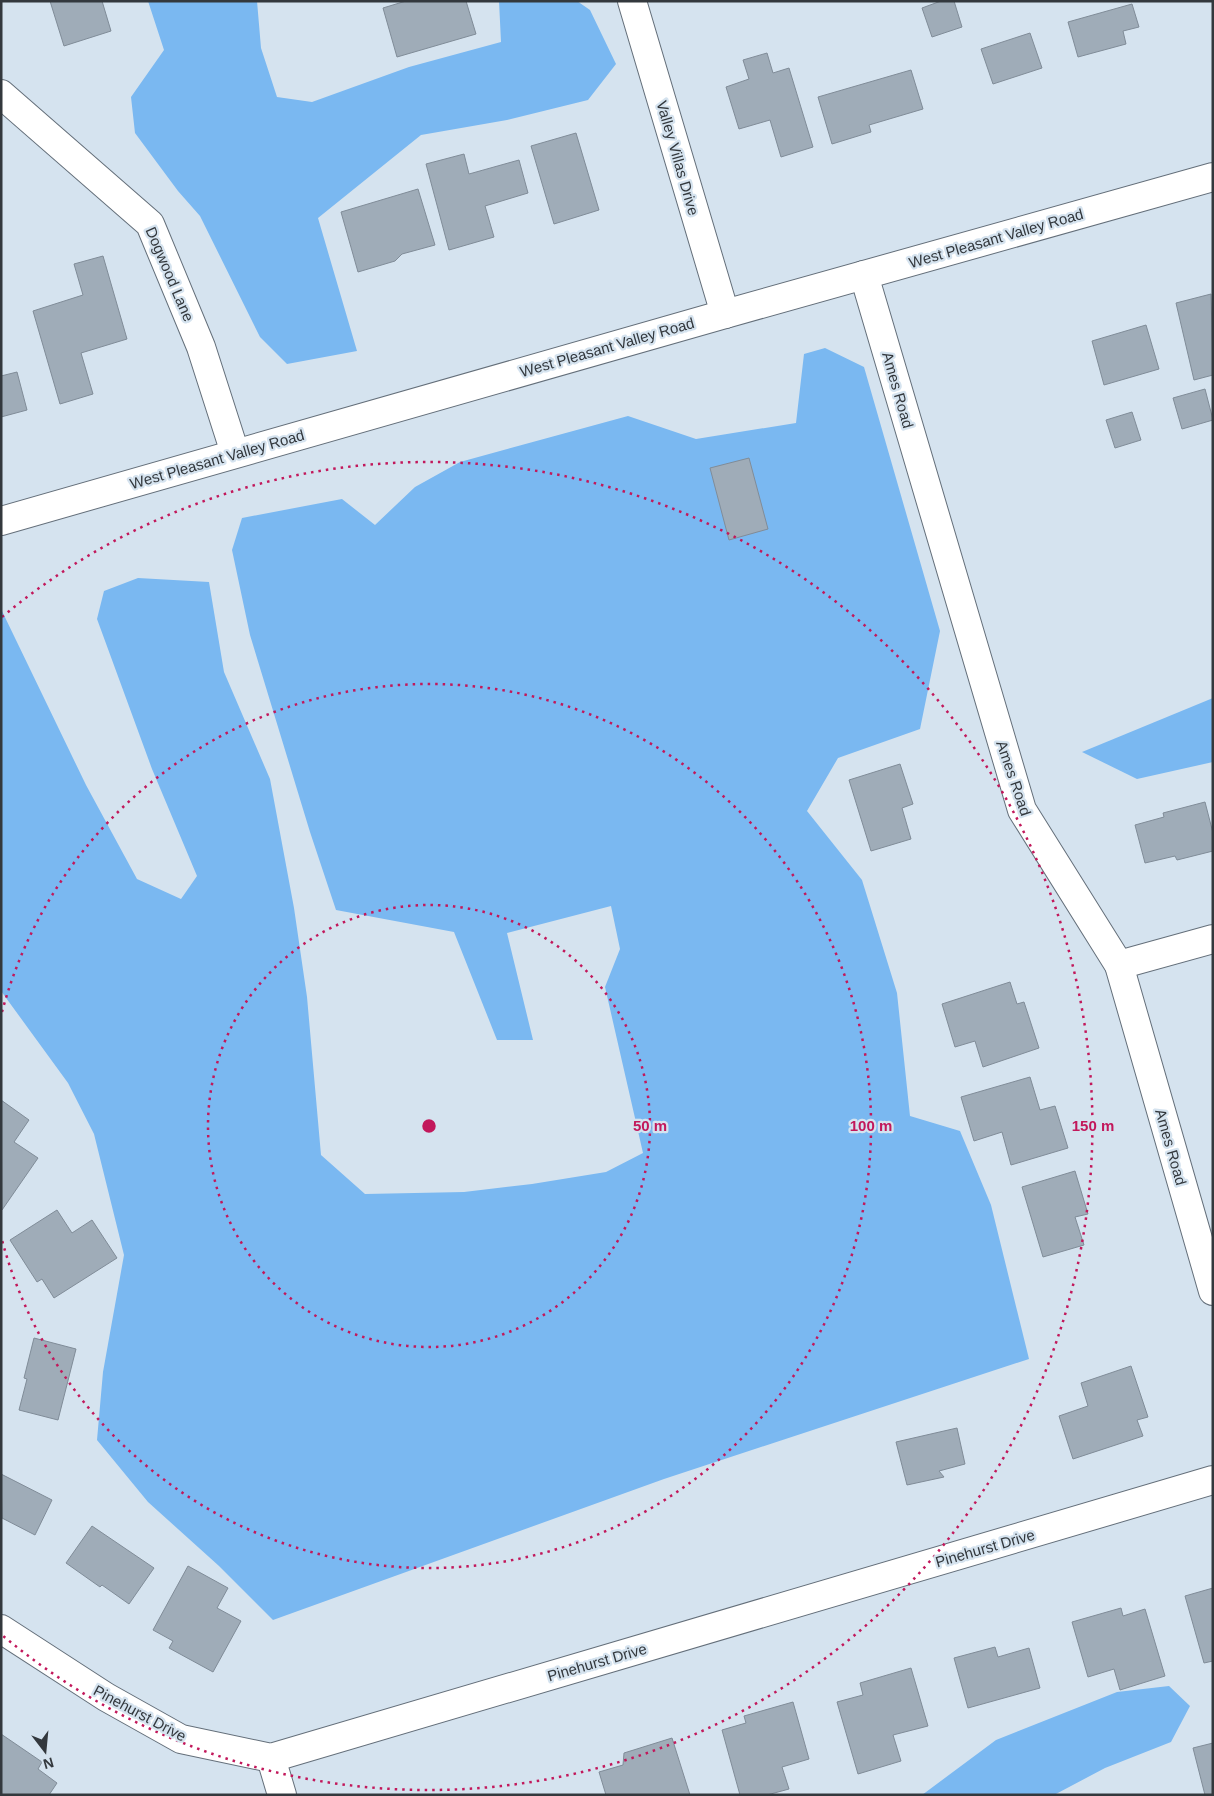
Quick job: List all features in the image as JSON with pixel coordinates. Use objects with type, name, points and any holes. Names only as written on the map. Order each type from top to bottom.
[{"type":"street","name":"Valley Villas Drive","points":[[632,1],[725,314]]},
{"type":"street","name":"Dogwood Lane","points":[[1,94],[150,224],[201,346],[235,453]]},
{"type":"street","name":"West Pleasant Valley Road","points":[[1,521],[725,314],[1213,178]]},
{"type":"street","name":"Ames Road","points":[[864,275],[1022,810],[1119,965],[1213,1291]]},
{"type":"street","points":[[1119,965],[1213,938]]},
{"type":"street","name":"Pinehurst Drive","points":[[1,1629],[106,1697],[181,1739],[271,1758],[1213,1480]]},
{"type":"street","points":[[271,1758],[282,1795]]},
{"type":"shaded area","points":[[148,1],[257,1],[261,48],[277,97],[312,102],[409,67],[501,42],[499,1],[577,1],[590,10],[616,64],[588,100],[507,120],[421,135],[318,218],[357,351],[287,364],[260,337],[200,216],[178,191],[135,133],[131,97],[164,50]]},
{"type":"shaded area","points":[[825,348],[864,367],[940,631],[920,729],[838,758],[807,811],[862,880],[897,993],[910,1116],[960,1131],[991,1205],[1029,1359],[664,1479],[273,1620],[219,1566],[148,1502],[97,1440],[103,1372],[124,1255],[94,1134],[68,1083],[1,991],[1,609],[86,785],[137,879],[181,899],[197,876],[152,769],[97,619],[104,591],[138,578],[209,582],[224,672],[270,779],[294,908],[307,997],[321,1155],[365,1194],[464,1192],[532,1184],[606,1172],[643,1153],[605,987],[620,949],[611,906],[507,933],[533,1040],[497,1040],[454,932],[336,910],[310,832],[250,635],[232,550],[242,518],[342,499],[375,525],[415,487],[460,462],[628,416],[696,439],[796,423],[804,354]]},
{"type":"shaded area","points":[[1213,698],[1213,762],[1137,779],[1082,752]]},
{"type":"shaded area","points":[[1169,1686],[1190,1706],[1171,1742],[1105,1768],[1054,1795],[922,1795],[996,1740],[1117,1692]]},
{"type":"building","points":[[50,1],[102,1],[111,31],[64,46]]},
{"type":"building","points":[[406,1],[466,1],[476,34],[397,57],[383,8]]},
{"type":"building","points":[[941,1],[954,1],[962,27],[932,37],[922,8]]},
{"type":"building","points":[[1132,4],[1139,27],[1123,31],[1126,44],[1078,57],[1068,22]]},
{"type":"building","points":[[1030,33],[1042,68],[993,84],[981,49]]},
{"type":"building","points":[[767,53],[773,73],[789,68],[813,147],[781,157],[770,120],[739,129],[726,87],[749,79],[743,60]]},
{"type":"building","points":[[911,70],[923,109],[869,125],[871,132],[832,144],[818,97]]},
{"type":"building","points":[[576,133],[599,210],[554,224],[531,146]]},
{"type":"building","points":[[464,154],[469,174],[519,160],[528,193],[485,206],[494,237],[449,250],[426,164]]},
{"type":"building","points":[[418,189],[435,245],[402,254],[395,261],[358,272],[341,212]]},
{"type":"building","points":[[103,256],[127,339],[81,353],[93,394],[60,404],[33,311],[83,295],[74,264]]},
{"type":"building","points":[[1211,294],[1213,375],[1194,380],[1176,303]]},
{"type":"building","points":[[1146,325],[1159,369],[1104,385],[1092,341]]},
{"type":"building","points":[[17,372],[27,410],[1,417],[1,376]]},
{"type":"building","points":[[1205,389],[1213,420],[1182,429],[1173,398]]},
{"type":"building","points":[[1132,412],[1141,440],[1115,448],[1106,420]]},
{"type":"building","points":[[749,458],[768,529],[729,540],[710,468]]},
{"type":"building","points":[[900,764],[913,804],[902,808],[911,839],[871,851],[849,780]]},
{"type":"building","points":[[1205,802],[1213,833],[1213,851],[1177,860],[1175,856],[1145,863],[1135,825],[1164,817],[1163,813]]},
{"type":"building","points":[[1010,982],[1017,1004],[1024,1002],[1039,1048],[983,1067],[975,1041],[955,1047],[942,1004]]},
{"type":"building","points":[[1030,1077],[1040,1110],[1055,1106],[1068,1148],[1011,1165],[1002,1132],[974,1141],[961,1097]]},
{"type":"building","points":[[1,1100],[29,1120],[14,1142],[38,1158],[2,1210]]},
{"type":"building","points":[[1075,1171],[1088,1214],[1075,1217],[1084,1245],[1043,1257],[1022,1187]]},
{"type":"building","points":[[57,1210],[72,1233],[92,1220],[117,1258],[54,1298],[42,1279],[37,1282],[10,1240]]},
{"type":"building","points":[[34,1338],[76,1349],[58,1420],[19,1410],[27,1379],[24,1378]]},
{"type":"building","points":[[1131,1366],[1148,1417],[1137,1420],[1143,1436],[1073,1459],[1059,1416],[1088,1406],[1081,1383]]},
{"type":"building","points":[[957,1428],[965,1464],[939,1471],[944,1477],[907,1485],[896,1442]]},
{"type":"building","points":[[1,1474],[52,1500],[35,1535],[2,1518]]},
{"type":"building","points":[[92,1526],[154,1568],[129,1604],[102,1585],[100,1587],[66,1563]]},
{"type":"building","points":[[188,1566],[228,1588],[217,1608],[241,1621],[213,1672],[169,1648],[173,1641],[153,1630]]},
{"type":"building","points":[[1213,1588],[1213,1661],[1204,1663],[1185,1596]]},
{"type":"building","points":[[1121,1608],[1123,1616],[1145,1609],[1165,1676],[1120,1690],[1114,1669],[1088,1677],[1072,1622]]},
{"type":"building","points":[[995,1647],[998,1657],[1029,1648],[1040,1688],[968,1708],[954,1658]]},
{"type":"building","points":[[911,1668],[928,1726],[893,1735],[901,1761],[858,1774],[837,1702],[863,1695],[860,1683]]},
{"type":"building","points":[[793,1702],[809,1759],[782,1767],[789,1789],[767,1795],[740,1795],[722,1730],[746,1723],[744,1716]]},
{"type":"building","points":[[1,1734],[42,1762],[38,1769],[57,1783],[49,1795],[1,1795]]},
{"type":"building","points":[[672,1738],[690,1795],[606,1795],[599,1772],[623,1765],[624,1753]]},
{"type":"building","points":[[1213,1743],[1213,1795],[1205,1795],[1193,1748]]}]
